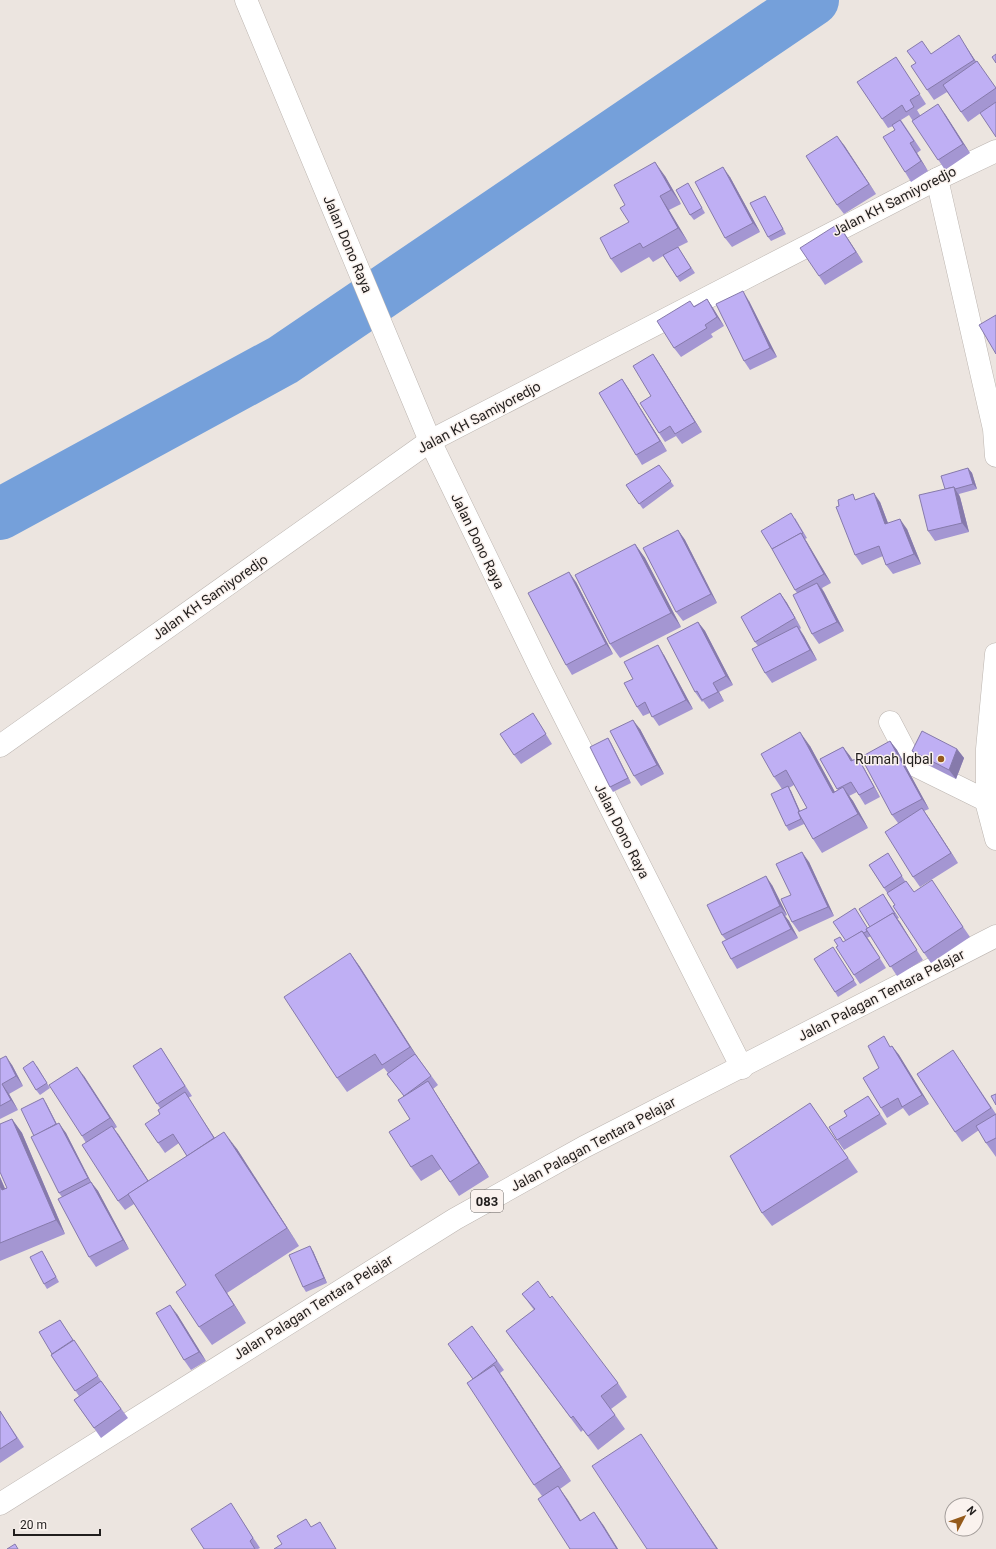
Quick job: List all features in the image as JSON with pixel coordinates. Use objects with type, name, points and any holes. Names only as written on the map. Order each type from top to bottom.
[{"type":"street","name":"Jalan Dono Raya","points":[[246,0],[430,441],[542,672],[742,1068]]},
{"type":"street","name":"Jalan KH Samiyoredjo","points":[[0,746],[430,441],[937,179],[996,151]]},
{"type":"street","points":[[937,179],[994,429],[996,456]]},
{"type":"street","points":[[996,654],[987,748],[987,801],[996,839]]},
{"type":"street","points":[[890,722],[912,764],[987,801]]},
{"type":"street","name":"Jalan Palagan Tentara Pelajar","points":[[0,1504],[455,1218],[584,1147],[742,1068],[996,936]]},
{"type":"building","points":[[959,35],[974,60],[927,90],[911,66],[916,63],[907,51],[922,41],[931,54]]},
{"type":"building","points":[[996,54],[996,63],[992,57]]},
{"type":"building","points":[[896,57],[920,94],[910,100],[914,107],[906,112],[902,105],[882,119],[857,82]]},
{"type":"building","points":[[977,61],[996,88],[961,112],[943,85]]},
{"type":"building","points":[[996,102],[996,137],[980,113]]},
{"type":"building","points":[[938,104],[963,144],[938,160],[912,121]]},
{"type":"building","points":[[900,120],[914,141],[910,143],[921,161],[905,172],[883,137],[895,130],[892,125]]},
{"type":"building","points":[[837,136],[869,184],[837,205],[806,156]]},
{"type":"building","points":[[655,162],[671,190],[660,196],[678,228],[643,248],[640,243],[611,259],[600,238],[629,222],[620,208],[625,205],[614,185]]},
{"type":"building","points":[[723,167],[753,223],[725,238],[695,182]]},
{"type":"building","points":[[688,183],[702,208],[690,215],[676,190]]},
{"type":"building","points":[[765,196],[783,229],[768,237],[750,203]]},
{"type":"building","points":[[838,224],[856,252],[819,276],[800,248]]},
{"type":"building","points":[[678,247],[691,268],[677,277],[663,255]]},
{"type":"building","points":[[743,291],[770,348],[744,361],[716,304]]},
{"type":"building","points":[[707,299],[717,317],[705,325],[707,328],[674,348],[657,321],[690,301],[694,307]]},
{"type":"building","points":[[996,315],[996,354],[979,325]]},
{"type":"building","points":[[653,354],[695,422],[675,434],[670,426],[659,433],[640,403],[651,396],[633,366]]},
{"type":"building","points":[[622,379],[660,441],[636,455],[599,393]]},
{"type":"building","points":[[659,465],[671,481],[639,504],[626,485]]},
{"type":"building","points":[[968,468],[973,484],[955,489],[954,487],[945,489],[941,476]]},
{"type":"building","points":[[954,487],[962,523],[928,531],[919,495]]},
{"type":"building","points":[[874,493],[885,524],[900,519],[914,554],[886,565],[879,546],[855,555],[836,507],[839,506],[838,500],[853,494],[855,500]]},
{"type":"building","points":[[791,513],[803,533],[772,549],[761,531]]},
{"type":"building","points":[[678,530],[711,594],[676,612],[643,548]]},
{"type":"building","points":[[801,533],[824,574],[795,590],[772,549]]},
{"type":"building","points":[[635,544],[671,613],[610,644],[575,575]]},
{"type":"building","points":[[569,572],[606,644],[566,665],[528,593]]},
{"type":"building","points":[[817,583],[837,622],[812,634],[793,595]]},
{"type":"building","points":[[780,593],[795,618],[755,642],[741,617]]},
{"type":"building","points":[[698,622],[726,676],[713,683],[718,692],[702,700],[697,691],[695,692],[667,638]]},
{"type":"building","points":[[797,626],[810,650],[765,673],[752,649]]},
{"type":"building","points":[[658,645],[686,700],[652,717],[645,702],[637,707],[624,683],[633,679],[624,662]]},
{"type":"building","points":[[533,713],[546,734],[514,755],[500,734]]},
{"type":"building","points":[[633,720],[657,765],[634,776],[610,731]]},
{"type":"building","points":[[922,731],[957,749],[949,770],[912,751]]},
{"type":"building","points":[[800,732],[833,793],[843,787],[858,814],[813,839],[798,812],[807,808],[786,770],[774,777],[761,754]]},
{"type":"building","points":[[608,738],[628,778],[610,787],[590,747]]},
{"type":"building","points":[[890,741],[922,799],[892,815],[861,757]]},
{"type":"building","points":[[843,747],[851,761],[858,758],[874,787],[859,795],[851,782],[837,789],[820,759]]},
{"type":"building","points":[[788,786],[801,819],[786,826],[771,794]]},
{"type":"building","points":[[922,808],[951,853],[913,877],[885,832]]},
{"type":"building","points":[[802,852],[828,907],[792,922],[781,899],[791,895],[776,864]]},
{"type":"building","points":[[888,853],[902,876],[884,888],[869,865]]},
{"type":"building","points":[[766,876],[780,906],[722,935],[707,905]]},
{"type":"building","points":[[932,880],[963,927],[924,953],[893,906],[895,905],[887,893],[906,881],[914,892]]},
{"type":"building","points":[[883,894],[895,914],[893,913],[870,927],[859,909]]},
{"type":"building","points":[[855,908],[868,929],[866,929],[867,931],[864,933],[862,931],[846,941],[833,922]]},
{"type":"building","points":[[782,912],[791,929],[731,959],[722,942]]},
{"type":"building","points":[[893,913],[917,950],[890,967],[866,929]]},
{"type":"building","points":[[862,931],[880,958],[854,975],[836,947],[838,946],[834,940],[840,937],[843,942]]},
{"type":"building","points":[[833,947],[854,980],[835,992],[814,959]]},
{"type":"building","points":[[350,953],[410,1047],[382,1065],[375,1054],[337,1078],[284,997]]},
{"type":"building","points":[[884,1036],[890,1047],[892,1046],[922,1095],[902,1107],[898,1098],[881,1108],[863,1078],[879,1068],[868,1046]]},
{"type":"building","points":[[161,1048],[185,1086],[157,1104],[133,1066]]},
{"type":"building","points":[[953,1050],[991,1108],[955,1132],[917,1074]]},
{"type":"building","points":[[415,1054],[431,1076],[404,1096],[387,1074]]},
{"type":"building","points":[[6,1056],[16,1076],[2,1084],[11,1100],[0,1106],[0,1059]]},
{"type":"building","points":[[33,1061],[47,1083],[36,1090],[23,1068]]},
{"type":"building","points":[[77,1067],[110,1118],[82,1136],[49,1085]]},
{"type":"building","points":[[428,1081],[479,1163],[450,1182],[432,1155],[411,1167],[389,1132],[410,1119],[398,1100]]},
{"type":"building","points":[[185,1092],[214,1138],[187,1156],[173,1134],[158,1143],[145,1124],[160,1114],[158,1110]]},
{"type":"building","points":[[996,1094],[996,1105],[991,1096]]},
{"type":"building","points":[[868,1096],[880,1114],[837,1140],[829,1127],[847,1116],[844,1111]]},
{"type":"building","points":[[43,1098],[56,1124],[34,1136],[21,1109]]},
{"type":"building","points":[[810,1103],[848,1158],[762,1213],[730,1156]]},
{"type":"building","points":[[996,1114],[996,1138],[986,1143],[976,1126]]},
{"type":"building","points":[[12,1119],[56,1220],[0,1243],[0,1186],[2,1190],[7,1188],[0,1172],[0,1124]]},
{"type":"building","points":[[59,1123],[88,1178],[59,1193],[31,1137]]},
{"type":"building","points":[[112,1126],[148,1181],[118,1201],[82,1145]]},
{"type":"building","points":[[224,1132],[287,1228],[215,1275],[234,1305],[199,1327],[176,1292],[186,1285],[128,1194]]},
{"type":"building","points":[[91,1182],[123,1240],[89,1257],[58,1199]]},
{"type":"building","points":[[310,1246],[324,1278],[303,1287],[289,1255]]},
{"type":"building","points":[[42,1251],[56,1277],[44,1284],[30,1257]]},
{"type":"building","points":[[538,1281],[550,1298],[552,1296],[618,1383],[601,1396],[615,1415],[588,1436],[573,1416],[571,1418],[506,1331],[535,1309],[522,1294]]},
{"type":"building","points":[[170,1305],[199,1352],[184,1360],[156,1313]]},
{"type":"building","points":[[60,1320],[73,1340],[52,1354],[39,1332]]},
{"type":"building","points":[[472,1326],[497,1361],[473,1379],[448,1344]]},
{"type":"building","points":[[74,1340],[98,1376],[75,1391],[51,1355]]},
{"type":"building","points":[[494,1365],[561,1467],[534,1485],[467,1383]]},
{"type":"building","points":[[101,1381],[121,1409],[94,1428],[74,1400]]},
{"type":"building","points":[[0,1411],[17,1438],[0,1449]]},
{"type":"building","points":[[641,1434],[717,1549],[647,1549],[592,1466]]},
{"type":"building","points":[[558,1486],[580,1521],[594,1512],[617,1549],[570,1549],[538,1499]]},
{"type":"building","points":[[231,1503],[253,1538],[250,1541],[255,1549],[204,1549],[191,1529]]},
{"type":"building","points":[[306,1519],[311,1527],[320,1522],[336,1549],[274,1549],[282,1544],[277,1536]]},
{"type":"building","points":[[15,1544],[18,1549],[7,1549]]},
{"type":"waterway","points":[[0,514],[283,360],[813,0]]},
{"type":"place","name":"Rumah Iqbal","points":[[941,759]]}]
